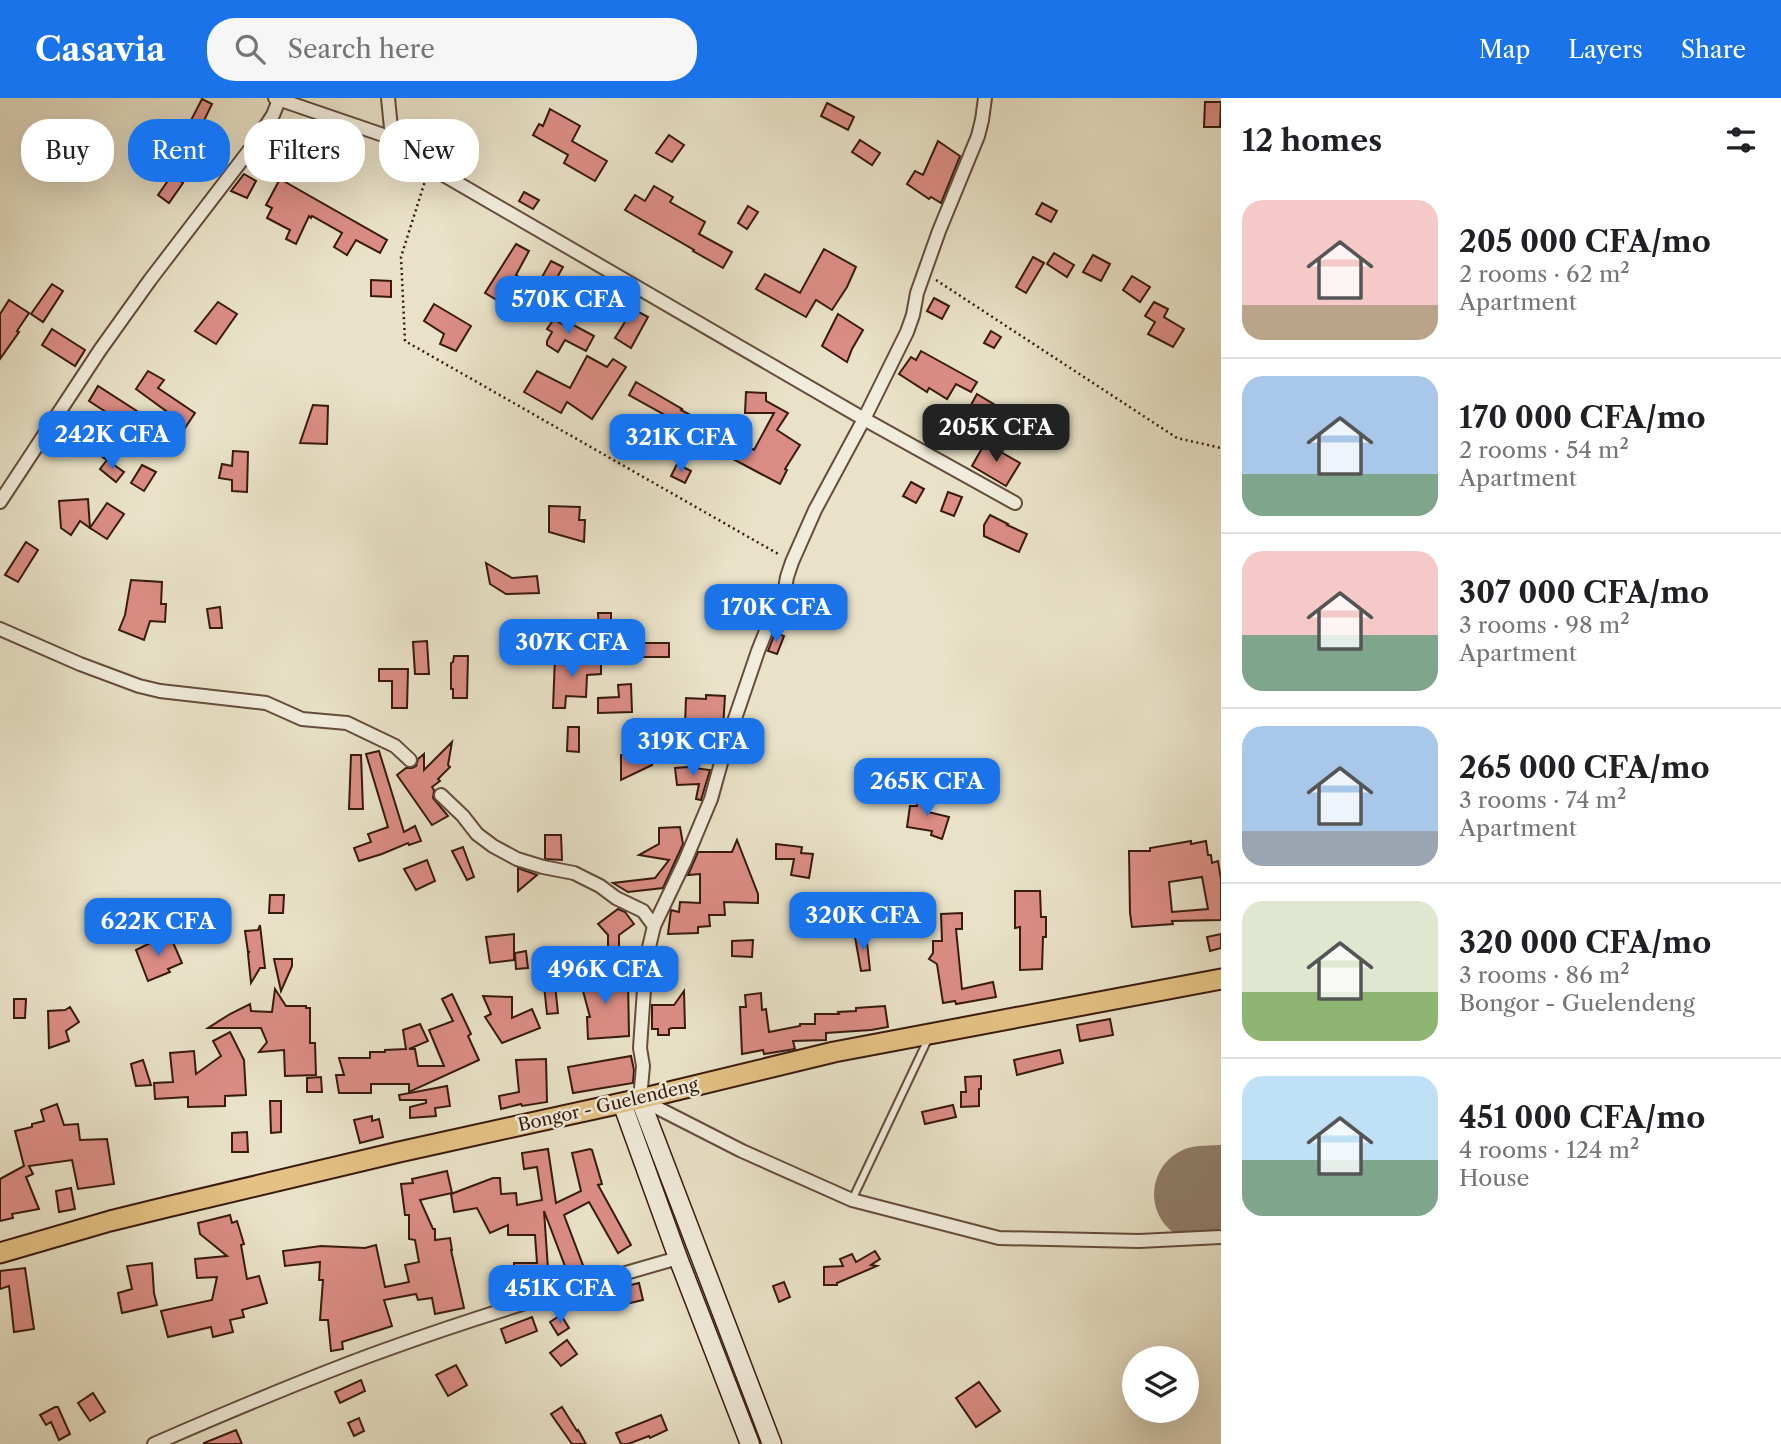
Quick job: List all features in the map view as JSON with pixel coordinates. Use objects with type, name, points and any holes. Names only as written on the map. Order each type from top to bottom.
[{"type":"highway","name":"Bongor - Guelendeng","points":[[0,1253],[167,1207],[834,1052],[1221,979]]},
{"type":"main road","points":[[631,1101],[678,1258],[750,1444]]},
{"type":"main road","points":[[631,1101],[772,1444]]},
{"type":"street","points":[[388,98],[390,119]]},
{"type":"street","points":[[985,98],[978,136],[954,191],[917,293],[907,332],[815,510],[792,562],[784,595],[770,621],[754,663],[711,799],[654,926],[646,960],[640,1048],[643,1066],[631,1101],[852,1200],[999,1238],[1139,1241],[1221,1237]]},
{"type":"street","points":[[0,502],[100,350],[251,148],[273,115],[277,99],[379,134]]},
{"type":"street","points":[[456,182],[864,419],[1015,503]]},
{"type":"street","points":[[0,629],[139,686],[234,701],[266,703],[302,719],[347,723],[395,746],[410,760]]},
{"type":"street","points":[[441,795],[477,834],[493,846],[517,859],[575,873],[643,911],[654,926]]},
{"type":"street","points":[[154,1444],[385,1350],[567,1290],[678,1258]]},
{"type":"lane","points":[[852,1200],[929,1035]]},
{"type":"path","points":[[425,182],[401,257],[405,341],[792,562]]},
{"type":"path","points":[[925,273],[1177,438],[1221,448]]},
{"type":"building","points":[[202,99],[212,104],[205,119],[192,119]]},
{"type":"building","points":[[1205,102],[1221,102],[1220,127],[1204,127]]},
{"type":"building","points":[[827,103],[854,117],[848,130],[821,116]]},
{"type":"building","points":[[550,109],[580,126],[572,141],[607,161],[595,181],[564,163],[568,155],[533,135],[539,124],[543,126]]},
{"type":"building","points":[[669,135],[684,145],[672,162],[656,153]]},
{"type":"building","points":[[860,140],[880,153],[872,165],[852,152]]},
{"type":"building","points":[[938,141],[960,156],[941,203],[931,197],[929,199],[907,184],[915,171],[923,175]]},
{"type":"building","points":[[244,174],[244,182],[255,182],[247,198],[231,191]]},
{"type":"building","points":[[167,182],[183,183],[169,203],[158,195]]},
{"type":"building","points":[[278,182],[285,182],[387,240],[380,253],[356,240],[347,255],[334,247],[342,233],[309,216],[296,244],[286,239],[290,230],[267,218],[272,208],[266,205]]},
{"type":"building","points":[[654,186],[673,197],[670,202],[705,222],[699,234],[732,252],[723,268],[625,210],[635,195],[645,201]]},
{"type":"building","points":[[524,192],[539,200],[533,209],[519,201]]},
{"type":"building","points":[[1042,203],[1057,211],[1051,222],[1036,214]]},
{"type":"building","points":[[748,206],[758,212],[747,229],[738,223]]},
{"type":"building","points":[[516,244],[529,251],[516,275],[533,286],[517,312],[485,293]]},
{"type":"building","points":[[824,249],[856,267],[832,310],[816,300],[806,317],[756,289],[765,274],[800,293]]},
{"type":"building","points":[[1054,253],[1074,265],[1067,277],[1047,264]]},
{"type":"building","points":[[1093,255],[1110,264],[1101,281],[1083,272]]},
{"type":"building","points":[[1033,257],[1044,263],[1026,293],[1016,287]]},
{"type":"building","points":[[551,261],[563,267],[554,283],[542,277]]},
{"type":"building","points":[[1132,276],[1150,287],[1140,302],[1123,290]]},
{"type":"building","points":[[583,279],[609,294],[600,308],[575,293]]},
{"type":"building","points":[[371,280],[391,281],[391,297],[371,296]]},
{"type":"building","points":[[52,284],[63,291],[43,322],[31,314]]},
{"type":"building","points":[[934,298],[949,306],[942,319],[927,311]]},
{"type":"building","points":[[9,300],[29,313],[0,359],[0,314]]},
{"type":"building","points":[[218,302],[237,314],[216,344],[195,331]]},
{"type":"building","points":[[1154,302],[1168,309],[1164,317],[1184,329],[1173,347],[1148,334],[1155,322],[1145,316]]},
{"type":"building","points":[[434,304],[471,326],[456,351],[440,344],[444,334],[424,321]]},
{"type":"building","points":[[633,309],[648,317],[631,348],[615,338]]},
{"type":"building","points":[[838,314],[863,330],[847,362],[822,346]]},
{"type":"building","points":[[554,319],[565,326],[568,322],[594,336],[586,351],[565,340],[558,352],[547,345],[552,332],[547,329]]},
{"type":"building","points":[[52,329],[85,350],[75,366],[42,345]]},
{"type":"building","points":[[991,331],[1001,337],[994,348],[984,343]]},
{"type":"building","points":[[921,351],[977,382],[971,392],[956,384],[947,399],[929,388],[927,392],[899,374],[911,357],[916,360]]},
{"type":"building","points":[[587,356],[607,367],[613,359],[626,367],[592,419],[567,402],[561,413],[524,392],[537,371],[570,388]]},
{"type":"building","points":[[148,371],[164,380],[158,388],[195,413],[171,455],[128,428],[107,460],[98,454],[110,436],[102,431],[112,416],[89,401],[98,386],[157,424],[166,411],[136,389]]},
{"type":"building","points":[[636,382],[754,450],[774,413],[745,413],[746,392],[766,393],[766,401],[788,413],[777,430],[800,445],[785,469],[787,470],[780,484],[699,441],[677,427],[679,423],[629,395]]},
{"type":"building","points":[[977,394],[1035,429],[1028,439],[991,416],[987,423],[967,412]]},
{"type":"building","points":[[313,405],[328,406],[327,444],[300,443]]},
{"type":"building","points":[[76,413],[84,418],[64,454],[53,448],[64,431],[60,429],[67,416],[72,418]]},
{"type":"building","points":[[985,443],[1020,463],[1006,486],[972,466]]},
{"type":"building","points":[[233,451],[248,452],[247,492],[232,491],[232,480],[219,478],[222,464],[232,466]]},
{"type":"building","points":[[107,460],[124,472],[116,482],[100,469]]},
{"type":"building","points":[[677,464],[691,471],[685,483],[671,476]]},
{"type":"building","points":[[142,465],[156,472],[144,491],[131,483]]},
{"type":"building","points":[[911,482],[924,489],[916,503],[903,496]]},
{"type":"building","points":[[948,492],[962,497],[954,516],[941,511]]},
{"type":"building","points":[[88,499],[90,528],[80,521],[71,535],[61,528],[59,501]]},
{"type":"building","points":[[107,503],[124,514],[107,539],[90,528]]},
{"type":"building","points":[[549,506],[580,507],[579,520],[585,520],[584,542],[549,532]]},
{"type":"building","points":[[990,515],[1027,534],[1019,552],[984,536],[984,525]]},
{"type":"building","points":[[26,542],[38,550],[18,582],[5,575]]},
{"type":"building","points":[[486,563],[512,578],[537,576],[539,593],[506,594],[490,584]]},
{"type":"building","points":[[131,580],[162,582],[161,604],[166,604],[165,622],[150,621],[144,640],[119,630],[125,615]]},
{"type":"building","points":[[220,607],[222,628],[210,628],[207,609]]},
{"type":"building","points":[[598,613],[611,613],[611,632],[599,633]]},
{"type":"building","points":[[775,633],[784,636],[777,654],[768,651]]},
{"type":"building","points":[[604,637],[622,637],[622,643],[669,643],[669,657],[604,657]]},
{"type":"building","points":[[427,641],[429,674],[415,674],[413,642]]},
{"type":"building","points":[[454,656],[468,656],[467,698],[453,698],[451,663]]},
{"type":"building","points":[[555,657],[574,657],[574,662],[601,661],[601,674],[587,675],[586,697],[566,696],[565,708],[553,708]]},
{"type":"building","points":[[379,669],[408,669],[407,708],[392,708],[392,681],[379,681]]},
{"type":"building","points":[[631,684],[632,712],[598,713],[598,698],[619,697],[618,685]]},
{"type":"building","points":[[706,695],[725,696],[723,728],[685,725],[686,698],[706,699]]},
{"type":"building","points":[[568,727],[579,727],[579,752],[567,751]]},
{"type":"building","points":[[452,742],[448,765],[450,767],[432,787],[433,798],[448,816],[432,825],[397,775],[406,768],[416,766],[418,759],[424,754],[424,770]]},
{"type":"building","points":[[379,751],[404,832],[415,826],[421,841],[359,861],[354,848],[371,842],[368,834],[388,827],[366,754]]},
{"type":"building","points":[[351,755],[361,755],[363,809],[349,809]]},
{"type":"building","points":[[621,755],[652,755],[652,765],[621,780]]},
{"type":"building","points":[[675,768],[710,770],[701,800],[696,799],[699,784],[677,785]]},
{"type":"building","points":[[916,794],[928,794],[928,812],[949,817],[942,839],[931,835],[932,831],[907,827],[910,806],[917,806]]},
{"type":"building","points":[[680,827],[683,844],[663,888],[628,892],[613,883],[655,878],[669,860],[639,855],[659,844],[659,828]]},
{"type":"building","points":[[545,835],[561,835],[562,860],[545,859]]},
{"type":"building","points":[[737,840],[758,894],[758,903],[724,902],[725,915],[709,915],[710,926],[698,927],[698,933],[668,934],[671,910],[679,912],[680,902],[700,903],[700,874],[688,875],[698,852],[732,852]]},
{"type":"building","points":[[1206,841],[1212,863],[1218,861],[1221,920],[1172,921],[1173,924],[1132,927],[1129,851],[1150,851],[1150,848]],"holes":[[[1202,877],[1208,909],[1172,912],[1169,882]]]},
{"type":"building","points":[[776,844],[802,847],[801,853],[813,854],[809,878],[791,875],[794,859],[776,859]]},
{"type":"building","points":[[463,847],[474,877],[467,880],[452,851]]},
{"type":"building","points":[[427,860],[435,881],[416,890],[404,869]]},
{"type":"building","points":[[518,868],[537,875],[518,891]]},
{"type":"building","points":[[1015,891],[1040,891],[1041,917],[1046,917],[1042,969],[1020,970],[1020,927],[1015,928]]},
{"type":"building","points":[[846,894],[847,909],[822,911],[821,895]]},
{"type":"building","points":[[270,895],[284,895],[283,913],[269,913]]},
{"type":"building","points":[[932,901],[933,914],[915,914],[914,902]]},
{"type":"building","points":[[618,909],[625,912],[634,924],[619,935],[619,951],[608,951],[608,935],[598,924]]},
{"type":"building","points":[[962,913],[962,929],[956,929],[962,989],[993,982],[996,997],[956,1004],[955,1001],[943,1003],[937,964],[929,959],[933,953],[933,941],[942,941],[941,914]]},
{"type":"building","points":[[840,914],[851,914],[851,929],[840,929]]},
{"type":"building","points":[[260,925],[265,968],[260,968],[251,983],[245,931],[258,930]]},
{"type":"building","points":[[866,933],[870,970],[861,971],[855,937]]},
{"type":"building","points":[[514,934],[514,960],[490,963],[486,937]]},
{"type":"building","points":[[1221,934],[1221,948],[1210,951],[1207,937]]},
{"type":"building","points":[[160,938],[163,944],[172,940],[182,963],[168,969],[170,972],[148,981],[136,950]]},
{"type":"building","points":[[753,940],[752,957],[732,956],[732,941]]},
{"type":"building","points":[[526,951],[528,968],[516,969],[515,953]]},
{"type":"building","points":[[626,951],[639,951],[637,970],[626,969]]},
{"type":"building","points":[[274,959],[292,959],[292,966],[281,991]]},
{"type":"building","points":[[576,972],[594,977],[593,980],[628,979],[629,1036],[588,1039],[587,1017],[590,1017],[583,991],[572,988]]},
{"type":"building","points":[[554,975],[558,1013],[547,1014],[543,976]]},
{"type":"building","points":[[275,989],[286,1006],[310,1008],[310,1043],[315,1043],[316,1075],[285,1076],[284,1050],[259,1052],[267,1042],[261,1028],[208,1028],[250,1004],[251,1011],[272,1012]]},
{"type":"building","points":[[684,991],[685,1028],[672,1028],[669,1029],[669,1035],[658,1035],[658,1029],[652,1029],[652,1005],[674,1005]]},
{"type":"building","points":[[761,993],[762,1010],[766,1009],[769,1032],[800,1024],[815,1024],[815,1014],[839,1014],[838,1012],[856,1011],[856,1008],[885,1006],[888,1027],[826,1033],[826,1040],[793,1041],[795,1049],[742,1054],[740,1007],[746,1007],[745,995]]},
{"type":"building","points":[[452,994],[471,1034],[468,1036],[479,1060],[409,1092],[409,1084],[371,1084],[371,1093],[339,1093],[336,1075],[344,1075],[339,1058],[370,1058],[370,1052],[406,1049],[403,1030],[420,1024],[428,1041],[409,1049],[415,1049],[418,1066],[444,1066],[429,1030],[453,1021],[442,999]]},
{"type":"building","points":[[483,996],[512,997],[512,1018],[532,1009],[540,1028],[502,1043],[485,1017],[491,1014]]},
{"type":"building","points":[[14,999],[26,999],[25,1018],[14,1018]]},
{"type":"building","points":[[70,1007],[79,1022],[66,1031],[69,1041],[49,1048],[48,1011]]},
{"type":"building","points":[[1110,1019],[1113,1035],[1080,1041],[1077,1025]]},
{"type":"building","points":[[230,1032],[244,1060],[246,1095],[225,1096],[225,1106],[188,1107],[188,1097],[155,1099],[154,1083],[173,1082],[170,1053],[194,1051],[196,1074],[221,1056],[213,1041]]},
{"type":"building","points":[[1060,1050],[1063,1063],[1017,1075],[1014,1060]]},
{"type":"building","points":[[631,1056],[633,1083],[573,1093],[568,1067]]},
{"type":"building","points":[[546,1059],[547,1102],[501,1109],[499,1096],[519,1092],[516,1060]]},
{"type":"building","points":[[143,1060],[151,1085],[136,1086],[131,1064]]},
{"type":"building","points":[[981,1076],[979,1106],[961,1107],[961,1092],[966,1092],[965,1077]]},
{"type":"building","points":[[321,1077],[322,1092],[307,1092],[307,1078]]},
{"type":"building","points":[[447,1086],[450,1106],[435,1108],[436,1116],[410,1118],[410,1107],[426,1103],[426,1100],[400,1100],[399,1095]]},
{"type":"building","points":[[270,1101],[281,1101],[281,1132],[271,1133]]},
{"type":"building","points":[[57,1104],[64,1125],[78,1124],[80,1140],[107,1139],[114,1184],[78,1189],[72,1160],[29,1166],[33,1174],[26,1177],[39,1209],[12,1214],[13,1218],[0,1221],[0,1179],[24,1166],[15,1131],[44,1121],[41,1110]]},
{"type":"building","points":[[953,1105],[956,1117],[925,1124],[922,1112]]},
{"type":"building","points":[[372,1116],[372,1121],[379,1119],[383,1137],[360,1143],[354,1120]]},
{"type":"building","points":[[247,1132],[248,1152],[232,1152],[232,1133]]},
{"type":"building","points":[[548,1149],[556,1203],[581,1191],[572,1153],[592,1150],[602,1184],[598,1185],[631,1245],[618,1253],[589,1202],[564,1215],[584,1268],[568,1274],[544,1211],[549,1283],[514,1283],[514,1263],[537,1263],[535,1235],[508,1235],[508,1225],[490,1233],[477,1208],[454,1212],[451,1194],[493,1178],[500,1178],[501,1194],[516,1193],[517,1205],[542,1200],[537,1167],[524,1169],[522,1153]]},
{"type":"building","points":[[447,1171],[452,1193],[420,1200],[435,1229],[435,1240],[450,1238],[464,1308],[435,1314],[432,1298],[418,1300],[416,1294],[384,1300],[392,1326],[342,1342],[343,1349],[331,1351],[328,1320],[320,1320],[323,1280],[319,1280],[320,1262],[285,1266],[283,1251],[321,1246],[365,1248],[376,1245],[385,1287],[409,1282],[405,1265],[419,1262],[415,1240],[409,1239],[409,1215],[405,1215],[401,1184],[413,1183],[412,1179]]},
{"type":"building","points":[[71,1188],[75,1209],[59,1212],[56,1191]]},
{"type":"building","points":[[230,1215],[232,1223],[237,1221],[244,1244],[241,1245],[247,1279],[259,1276],[267,1303],[242,1310],[244,1317],[230,1320],[233,1332],[213,1337],[211,1327],[168,1337],[161,1311],[212,1300],[217,1277],[197,1278],[195,1259],[227,1256],[200,1234],[198,1223]]},
{"type":"building","points":[[875,1251],[880,1259],[871,1265],[877,1266],[837,1285],[824,1285],[824,1267],[843,1266],[840,1259],[852,1254],[856,1262]]},
{"type":"building","points":[[152,1263],[157,1305],[122,1313],[118,1293],[132,1289],[127,1266]]},
{"type":"building","points":[[25,1268],[34,1329],[14,1332],[9,1286],[0,1289],[0,1271]]},
{"type":"building","points":[[784,1282],[790,1297],[779,1302],[773,1286]]},
{"type":"building","points":[[639,1283],[643,1300],[613,1307],[609,1290]]},
{"type":"building","points":[[561,1315],[569,1328],[558,1335],[550,1322]]},
{"type":"building","points":[[532,1317],[537,1331],[506,1343],[501,1329]]},
{"type":"building","points":[[567,1340],[577,1354],[561,1366],[550,1353]]},
{"type":"building","points":[[456,1365],[467,1385],[448,1396],[436,1375]]},
{"type":"building","points":[[361,1380],[365,1391],[340,1403],[335,1392]]},
{"type":"building","points":[[979,1382],[1000,1411],[976,1427],[956,1398]]},
{"type":"building","points":[[93,1393],[105,1412],[90,1421],[78,1403]]},
{"type":"building","points":[[58,1407],[70,1434],[59,1440],[51,1422],[46,1425],[40,1415]]},
{"type":"building","points":[[562,1407],[586,1444],[572,1444],[551,1414]]},
{"type":"building","points":[[661,1415],[667,1430],[650,1438],[649,1436],[621,1444],[616,1433]]},
{"type":"building","points":[[359,1418],[364,1431],[354,1436],[348,1423]]},
{"type":"building","points":[[236,1430],[242,1444],[204,1444],[204,1443]]},
{"type":"runway","points":[[1202,1194],[1221,1193]]}]
